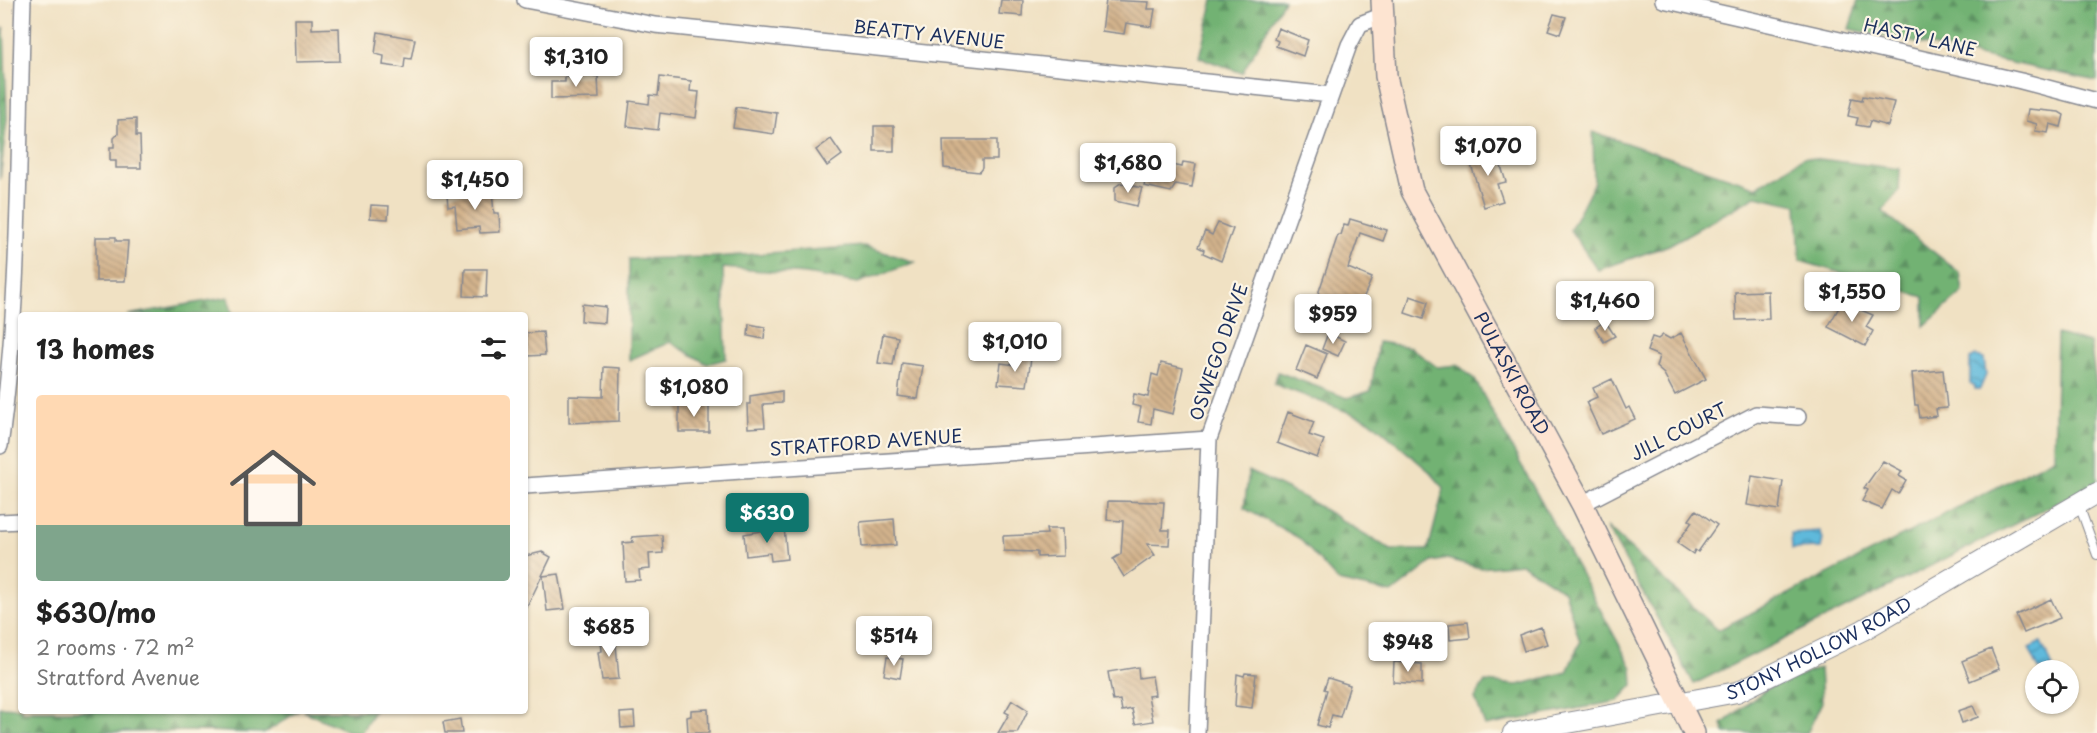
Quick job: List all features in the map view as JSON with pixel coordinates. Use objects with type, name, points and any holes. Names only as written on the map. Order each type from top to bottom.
[{"type":"main road","name":"PULASKI ROAD","points":[[1381,8],[1386,76],[1412,190],[1582,504],[1682,703],[1694,733]]},
{"type":"street","points":[[0,446],[13,311],[23,0]]},
{"type":"street","name":"BEATTY AVENUE","points":[[525,0],[655,25],[1331,95]]},
{"type":"street","name":"HASTY LANE","points":[[1664,0],[2021,81],[2097,101]]},
{"type":"street","name":"OSWEGO DRIVE","points":[[1197,733],[1209,439],[1331,95],[1360,24],[1381,8]]},
{"type":"street","name":"JILL COURT","points":[[1582,504],[1756,414],[1798,417]]},
{"type":"street","name":"STRATFORD AVENUE","points":[[528,486],[1209,439]]},
{"type":"street","name":"STONY HOLLOW ROAD","points":[[1513,733],[1737,692],[1863,630],[2097,493]]},
{"type":"street","points":[[0,522],[18,521]]},
{"type":"lane","points":[[2078,504],[2097,555]]},
{"type":"green space","points":[[1213,0],[1284,0],[1242,73],[1199,57]]},
{"type":"green space","points":[[1858,0],[2097,0],[2097,81],[1849,29]]},
{"type":"green space","points":[[4,27],[7,119],[0,180],[0,41]]},
{"type":"green space","points":[[1593,132],[1757,187],[1804,157],[1900,169],[1899,191],[1882,211],[1960,273],[1963,292],[1924,326],[1924,297],[1800,261],[1797,205],[1756,196],[1669,245],[1598,270],[1570,230],[1594,183]]},
{"type":"green space","points":[[864,246],[915,262],[858,283],[806,274],[723,268],[726,359],[707,364],[670,342],[629,360],[629,259],[715,257]]},
{"type":"green space","points":[[228,297],[232,312],[145,312]]},
{"type":"green space","points":[[2057,334],[2090,343],[2097,391],[2097,483],[1694,684],[1606,526],[1718,630],[2054,458]]},
{"type":"green space","points":[[1378,342],[1410,347],[1437,367],[1458,365],[1475,380],[1632,668],[1633,685],[1618,701],[1485,726],[1475,698],[1485,682],[1518,685],[1567,672],[1580,642],[1564,591],[1522,564],[1480,568],[1447,559],[1432,562],[1392,593],[1338,581],[1299,538],[1244,508],[1249,471],[1305,498],[1391,550],[1428,550],[1444,488],[1430,472],[1369,420],[1274,384],[1278,372],[1347,398],[1371,391]]},
{"type":"green space","points":[[1820,668],[1822,702],[1807,733],[1725,733],[1722,724],[1766,689]]},
{"type":"green space","points":[[0,707],[18,708],[18,714],[294,714],[265,733],[207,731],[12,733],[0,731]]},
{"type":"green space","points":[[310,714],[372,714],[361,733],[352,733]]},
{"type":"water","points":[[1976,356],[1984,358],[1986,375],[1980,389],[1975,389],[1975,386],[1970,384],[1970,359]]},
{"type":"water","points":[[1820,531],[1823,539],[1821,548],[1792,549],[1791,533]]},
{"type":"water","points":[[2041,642],[2050,660],[2034,660],[2029,648]]},
{"type":"building","points":[[1001,0],[1023,0],[1022,16],[999,14]]},
{"type":"building","points":[[1106,0],[1149,2],[1148,9],[1155,9],[1152,27],[1126,23],[1124,34],[1102,31]]},
{"type":"building","points":[[1554,14],[1566,17],[1560,34],[1548,30]]},
{"type":"building","points":[[295,19],[312,19],[312,29],[339,28],[340,61],[296,62]]},
{"type":"building","points":[[1278,28],[1308,40],[1303,56],[1276,46],[1278,41],[1274,39]]},
{"type":"building","points":[[378,32],[415,39],[411,59],[405,58],[404,68],[383,65],[384,56],[375,54]]},
{"type":"building","points":[[598,76],[599,98],[551,99],[551,82],[565,82],[565,77]]},
{"type":"building","points":[[660,77],[691,81],[690,91],[699,92],[696,118],[660,113],[658,130],[627,126],[630,101],[649,104],[650,95],[658,96]]},
{"type":"building","points":[[1863,96],[1894,102],[1888,126],[1870,121],[1868,127],[1856,125],[1858,118],[1848,116],[1852,98],[1862,100]]},
{"type":"building","points":[[736,107],[777,113],[774,134],[733,128]]},
{"type":"building","points":[[2028,109],[2059,112],[2064,115],[2061,127],[2050,124],[2048,133],[2035,131],[2037,124],[2026,121]]},
{"type":"building","points":[[136,119],[136,136],[140,136],[141,168],[116,168],[116,161],[110,161],[110,147],[114,147],[114,138],[118,134],[118,120]]},
{"type":"building","points":[[874,126],[894,126],[894,151],[874,151]]},
{"type":"building","points":[[831,139],[842,155],[827,166],[816,150]]},
{"type":"building","points":[[943,140],[997,140],[997,160],[982,160],[982,168],[979,172],[944,168]]},
{"type":"building","points":[[1496,150],[1506,182],[1497,184],[1503,201],[1484,207],[1469,158]]},
{"type":"building","points":[[1183,162],[1196,164],[1192,187],[1176,184],[1171,192],[1144,186],[1148,164],[1171,168],[1172,165],[1182,167]]},
{"type":"building","points":[[1121,183],[1142,188],[1137,206],[1115,201],[1115,187]]},
{"type":"building","points":[[492,191],[494,213],[499,213],[500,232],[480,233],[479,227],[457,229],[455,206],[448,207],[447,195]]},
{"type":"building","points":[[371,205],[389,206],[388,219],[370,218]]},
{"type":"building","points":[[1350,219],[1387,230],[1383,241],[1360,233],[1348,268],[1372,278],[1355,317],[1315,303],[1338,235],[1341,235],[1344,225],[1348,226]]},
{"type":"building","points":[[1218,223],[1233,229],[1221,261],[1203,253],[1204,250],[1198,247],[1205,231],[1212,235]]},
{"type":"building","points":[[96,237],[116,237],[116,241],[128,241],[125,281],[96,281]]},
{"type":"building","points":[[465,269],[487,269],[486,297],[464,296]]},
{"type":"building","points":[[1768,291],[1769,319],[1736,320],[1735,292]]},
{"type":"building","points":[[1410,296],[1428,302],[1423,319],[1405,313]]},
{"type":"building","points":[[1842,302],[1873,315],[1866,327],[1873,331],[1865,346],[1828,327]]},
{"type":"building","points":[[582,304],[606,307],[605,323],[581,321]]},
{"type":"building","points":[[1605,321],[1615,336],[1604,342],[1595,328]]},
{"type":"building","points":[[749,324],[765,327],[764,339],[748,336]]},
{"type":"building","points":[[543,332],[545,355],[528,356],[528,333]]},
{"type":"building","points":[[1328,333],[1345,341],[1338,356],[1322,349]]},
{"type":"building","points":[[1681,333],[1706,379],[1675,395],[1664,374],[1656,367],[1659,356],[1647,351],[1652,337],[1658,339],[1663,335],[1670,339]]},
{"type":"building","points":[[883,334],[898,337],[893,365],[878,363]]},
{"type":"building","points":[[1306,345],[1327,354],[1317,379],[1296,370]]},
{"type":"building","points":[[1017,356],[1031,358],[1027,386],[998,384],[1001,363],[1015,365]]},
{"type":"building","points":[[902,363],[923,366],[918,399],[898,396]]},
{"type":"building","points":[[1161,363],[1183,368],[1173,414],[1153,409],[1151,424],[1138,422],[1141,407],[1132,405],[1134,394],[1148,397],[1152,374],[1158,376]]},
{"type":"building","points":[[604,367],[620,368],[619,421],[569,423],[569,396],[603,397]]},
{"type":"building","points":[[1943,370],[1947,408],[1936,409],[1937,416],[1920,418],[1918,405],[1915,405],[1912,373]]},
{"type":"building","points":[[660,371],[675,372],[673,389],[658,388]]},
{"type":"building","points":[[1612,379],[1626,409],[1629,407],[1635,419],[1601,434],[1586,402],[1597,397],[1593,388]]},
{"type":"building","points":[[782,391],[782,403],[763,404],[765,427],[748,428],[747,404],[750,404],[750,396]]},
{"type":"building","points":[[679,404],[709,404],[709,432],[679,432]]},
{"type":"building","points":[[1288,412],[1314,422],[1309,435],[1324,440],[1317,458],[1277,443]]},
{"type":"building","points":[[1883,461],[1902,471],[1899,476],[1906,480],[1898,494],[1892,490],[1882,509],[1862,501],[1868,490],[1864,488]]},
{"type":"building","points":[[1752,476],[1783,481],[1779,510],[1747,505]]},
{"type":"building","points":[[1108,501],[1164,502],[1162,530],[1170,530],[1169,545],[1147,544],[1155,555],[1124,577],[1113,559],[1121,554],[1123,521],[1107,520]]},
{"type":"building","points":[[1696,510],[1717,525],[1698,552],[1695,550],[1693,554],[1677,543],[1692,522],[1689,520]]},
{"type":"building","points":[[894,519],[896,545],[862,547],[860,522]]},
{"type":"building","points":[[784,527],[787,559],[771,561],[770,553],[746,556],[744,534]]},
{"type":"building","points":[[1046,529],[1062,529],[1063,556],[1037,557],[1037,552],[1004,551],[1003,536],[1047,534]]},
{"type":"building","points":[[662,535],[663,553],[649,554],[650,569],[639,570],[640,580],[625,581],[623,543],[633,542],[632,537]]},
{"type":"building","points":[[542,552],[551,557],[528,605],[528,555]]},
{"type":"building","points":[[559,574],[565,609],[547,611],[543,576]]},
{"type":"building","points":[[2051,599],[2060,618],[2024,633],[2016,615]]},
{"type":"building","points":[[1468,622],[1470,638],[1450,640],[1449,624]]},
{"type":"building","points":[[1541,627],[1547,644],[1524,651],[1519,635]]},
{"type":"building","points":[[615,633],[619,679],[602,680],[598,652],[602,651],[600,635]]},
{"type":"building","points":[[1991,649],[1999,669],[1970,681],[1962,661]]},
{"type":"building","points":[[887,657],[903,659],[900,678],[884,675]]},
{"type":"building","points":[[1394,662],[1422,664],[1422,684],[1393,682]]},
{"type":"building","points":[[1138,667],[1139,678],[1152,676],[1155,695],[1148,696],[1153,721],[1135,724],[1132,709],[1122,711],[1120,700],[1113,701],[1108,672]]},
{"type":"building","points":[[1245,673],[1256,674],[1252,708],[1235,706],[1237,674],[1244,676]]},
{"type":"building","points":[[1328,678],[1350,685],[1340,717],[1332,715],[1328,728],[1317,725]]},
{"type":"building","points":[[1012,700],[1028,710],[1017,733],[998,733],[1009,714],[1005,712]]},
{"type":"building","points":[[1973,706],[1978,717],[1962,723],[1958,711]]},
{"type":"building","points":[[708,709],[709,733],[688,733],[687,717],[691,716],[691,710]]},
{"type":"building","points":[[634,712],[635,727],[621,728],[620,713]]},
{"type":"building","points":[[460,719],[462,733],[445,733],[443,722]]}]
